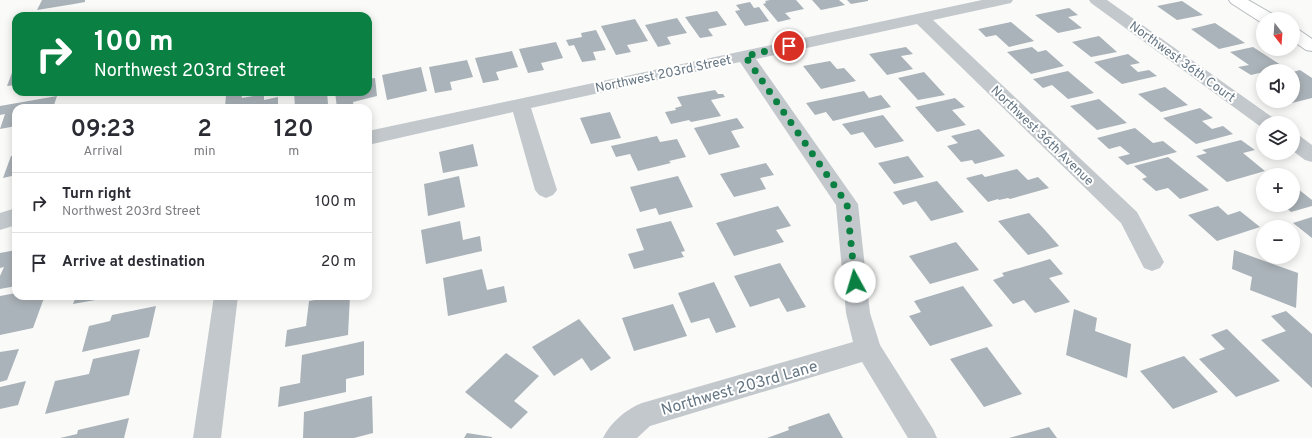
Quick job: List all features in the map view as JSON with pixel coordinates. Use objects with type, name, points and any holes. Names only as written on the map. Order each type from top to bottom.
[{"type":"main road","points":[[1237,0],[1257,12]]},
{"type":"main road","points":[[1300,38],[1312,46]]},
{"type":"street","name":"Northwest 203rd Street","points":[[372,137],[1005,0]]},
{"type":"street","name":"Northwest 36th Court","points":[[1097,0],[1258,116]]},
{"type":"street","name":"Northwest 36th Avenue","points":[[921,18],[1129,218],[1152,262]]},
{"type":"street","points":[[745,56],[847,204],[858,313],[868,349],[923,438]]},
{"type":"street","points":[[520,104],[546,190]]},
{"type":"street","points":[[1300,139],[1312,135]]},
{"type":"street","points":[[1300,146],[1312,155]]},
{"type":"street","points":[[0,222],[12,218]]},
{"type":"street","points":[[207,438],[225,300]]},
{"type":"street","name":"Northwest 203rd Lane","points":[[617,438],[642,416],[868,349]]},
{"type":"building","points":[[42,0],[85,0],[85,2],[37,10]]},
{"type":"building","points":[[796,0],[804,9],[785,13],[791,19],[778,22],[763,4],[766,3],[765,1]]},
{"type":"building","points":[[812,0],[839,0],[845,5],[821,10]]},
{"type":"building","points":[[847,0],[868,0],[868,1],[851,4]]},
{"type":"building","points":[[1182,1],[1203,15],[1177,20],[1157,6]]},
{"type":"building","points":[[750,2],[754,8],[759,7],[769,21],[745,26],[735,11],[740,10],[736,5]]},
{"type":"building","points":[[1069,8],[1078,15],[1068,17],[1082,28],[1058,33],[1035,15]]},
{"type":"building","points":[[717,11],[727,25],[708,29],[713,36],[700,38],[685,17]]},
{"type":"building","points":[[677,18],[687,33],[667,37],[671,44],[658,47],[645,25]]},
{"type":"building","points":[[635,19],[648,41],[627,45],[631,52],[616,55],[601,26]]},
{"type":"building","points":[[1011,22],[1034,41],[1009,47],[996,35],[986,37],[978,29]]},
{"type":"building","points":[[1215,23],[1245,43],[1219,49],[1191,29]]},
{"type":"building","points":[[596,30],[606,50],[593,52],[596,60],[582,62],[574,45],[569,46],[566,40],[582,37],[581,33]]},
{"type":"building","points":[[1099,36],[1117,52],[1091,57],[1072,42]]},
{"type":"building","points":[[556,42],[563,58],[541,63],[544,70],[528,73],[519,49]]},
{"type":"building","points":[[906,47],[913,54],[901,56],[913,69],[887,75],[869,54]]},
{"type":"building","points":[[1032,47],[1038,52],[1046,50],[1064,66],[1031,74],[1007,52]]},
{"type":"building","points":[[1253,47],[1256,49],[1256,56],[1267,56],[1279,64],[1256,64],[1256,74],[1251,75],[1238,67],[1249,65],[1230,52]]},
{"type":"building","points":[[512,51],[518,67],[496,72],[499,80],[483,83],[475,58]]},
{"type":"building","points":[[1128,54],[1140,63],[1130,65],[1138,72],[1149,70],[1157,76],[1122,84],[1094,62]]},
{"type":"building","points":[[467,60],[473,77],[450,82],[452,90],[435,93],[429,67]]},
{"type":"building","points":[[830,61],[837,69],[844,68],[856,81],[821,89],[803,66]]},
{"type":"building","points":[[421,67],[427,91],[387,100],[382,75]]},
{"type":"building","points":[[1300,70],[1312,78],[1312,98],[1300,101]]},
{"type":"building","points":[[1068,71],[1094,93],[1068,99],[1052,85],[1043,88],[1033,79]]},
{"type":"building","points":[[924,72],[945,95],[918,100],[898,78]]},
{"type":"building","points":[[12,73],[12,85],[7,86]]},
{"type":"building","points":[[372,78],[375,78],[377,96],[353,102],[353,104],[336,104],[336,96],[372,96]]},
{"type":"building","points":[[1165,87],[1188,105],[1161,112],[1138,94]]},
{"type":"building","points":[[715,90],[718,94],[723,94],[725,97],[711,100],[721,116],[671,124],[665,112],[676,110],[675,108],[682,106],[677,97]]},
{"type":"building","points":[[864,91],[869,98],[881,95],[891,107],[833,121],[826,112],[815,115],[806,103]]},
{"type":"building","points":[[57,96],[54,104],[12,104],[12,127],[0,129],[5,114],[0,115],[0,106]]},
{"type":"building","points":[[226,96],[242,96],[242,98],[264,96],[264,100],[278,97],[278,104],[225,104]]},
{"type":"building","points":[[294,96],[327,96],[328,104],[295,104]]},
{"type":"building","points":[[955,98],[965,107],[952,110],[966,125],[937,132],[915,107]]},
{"type":"building","points":[[1099,99],[1127,123],[1097,130],[1070,106]]},
{"type":"building","points":[[1200,108],[1213,118],[1202,121],[1212,129],[1223,126],[1233,134],[1196,144],[1163,118]]},
{"type":"building","points":[[610,112],[621,138],[591,144],[580,118]]},
{"type":"building","points":[[883,115],[904,141],[875,148],[863,132],[851,135],[842,124]]},
{"type":"building","points":[[737,118],[744,128],[731,131],[740,147],[709,155],[694,128]]},
{"type":"building","points":[[1135,128],[1153,143],[1163,141],[1177,152],[1127,165],[1118,157],[1130,154],[1120,146],[1109,149],[1097,138]]},
{"type":"building","points":[[979,129],[1005,156],[975,164],[972,160],[961,162],[947,146],[958,143],[951,136]]},
{"type":"building","points":[[657,136],[660,142],[677,139],[686,157],[669,161],[671,163],[638,171],[630,154],[616,157],[611,146]]},
{"type":"building","points":[[1241,140],[1255,150],[1243,153],[1261,168],[1256,168],[1256,174],[1227,182],[1196,156],[1207,153],[1202,150]]},
{"type":"building","points":[[473,144],[478,166],[443,173],[439,152]]},
{"type":"building","points":[[11,156],[12,176],[3,178]]},
{"type":"building","points":[[908,156],[924,177],[894,184],[878,163]]},
{"type":"building","points":[[1168,157],[1209,190],[1180,199],[1168,188],[1156,191],[1142,179],[1147,177],[1134,166]]},
{"type":"building","points":[[766,163],[774,175],[760,178],[766,189],[734,197],[720,174]]},
{"type":"building","points":[[1017,169],[1028,180],[1038,177],[1049,188],[1010,199],[998,199],[988,202],[966,178],[982,174],[985,177]]},
{"type":"building","points":[[459,176],[465,207],[428,216],[424,184]]},
{"type":"building","points":[[678,176],[693,207],[659,215],[656,208],[640,212],[630,187]]},
{"type":"building","points":[[937,181],[964,212],[931,221],[916,201],[903,205],[893,192]]},
{"type":"building","points":[[1300,191],[1312,200],[1312,206],[1300,209]]},
{"type":"building","points":[[778,206],[791,226],[776,230],[784,242],[734,256],[716,223]]},
{"type":"building","points":[[1218,206],[1228,215],[1240,211],[1256,224],[1256,228],[1217,241],[1188,215]]},
{"type":"building","points":[[1029,213],[1059,246],[1028,255],[998,221]]},
{"type":"building","points":[[1312,217],[1312,238],[1300,229],[1300,221]]},
{"type":"building","points":[[460,221],[463,240],[480,236],[482,251],[426,264],[421,230]]},
{"type":"building","points":[[671,221],[685,251],[681,252],[684,257],[634,269],[628,254],[644,250],[636,229]]},
{"type":"building","points":[[956,242],[979,270],[930,284],[909,256]]},
{"type":"building","points":[[1234,250],[1256,258],[1256,264],[1273,264],[1298,273],[1296,308],[1250,290],[1252,277],[1232,269]]},
{"type":"building","points":[[12,251],[12,287],[0,289],[0,276],[4,267],[0,268],[0,253]]},
{"type":"building","points":[[1050,259],[1063,274],[1049,278],[1070,302],[1035,313],[1024,300],[1013,304],[993,280],[1004,276],[1002,273]]},
{"type":"building","points":[[780,263],[806,307],[787,312],[779,298],[750,307],[734,276]]},
{"type":"building","points":[[482,269],[487,290],[504,286],[507,302],[448,316],[443,278]]},
{"type":"building","points":[[714,282],[736,327],[716,333],[709,318],[691,323],[678,293]]},
{"type":"building","points":[[963,286],[993,326],[930,346],[909,316],[921,312],[914,301]]},
{"type":"building","points":[[12,294],[12,300],[43,300],[33,328],[0,335],[0,296]]},
{"type":"building","points":[[74,300],[95,300],[73,304]]},
{"type":"building","points":[[350,300],[348,335],[285,347],[287,330],[306,326],[309,301]]},
{"type":"building","points":[[673,304],[687,336],[634,351],[622,318]]},
{"type":"building","points":[[156,306],[149,337],[82,352],[89,326],[110,321],[112,315]]},
{"type":"building","points":[[1074,309],[1097,318],[1095,331],[1131,344],[1127,378],[1066,355]]},
{"type":"building","points":[[1286,311],[1312,334],[1312,388],[1261,340],[1286,331],[1271,316]]},
{"type":"building","points":[[579,319],[611,358],[591,371],[582,358],[554,376],[532,347]]},
{"type":"building","points":[[1227,329],[1280,381],[1236,397],[1199,359],[1225,349],[1211,335]]},
{"type":"building","points":[[364,341],[364,375],[346,379],[346,392],[278,407],[280,387],[300,383],[302,355]]},
{"type":"building","points":[[987,347],[1022,394],[984,407],[950,359]]},
{"type":"building","points":[[19,349],[7,380],[0,382],[0,352]]},
{"type":"building","points":[[140,349],[129,395],[45,414],[55,381],[89,374],[93,359]]},
{"type":"building","points":[[506,353],[539,376],[514,401],[528,412],[511,429],[465,392]]},
{"type":"building","points":[[1184,356],[1218,392],[1173,409],[1140,371]]},
{"type":"building","points":[[26,381],[18,405],[0,409],[0,387]]},
{"type":"building","points":[[372,396],[373,433],[354,438],[303,438],[304,412]]},
{"type":"building","points":[[829,413],[843,438],[767,438],[789,430],[788,427]]},
{"type":"building","points":[[129,418],[124,438],[60,438],[77,434],[78,430]]},
{"type":"building","points":[[1049,427],[1057,438],[1009,438]]},
{"type":"building","points":[[467,433],[492,437],[492,438],[464,438]]},
{"type":"route","points":[[789,46],[745,56],[847,204],[855,282]]}]
